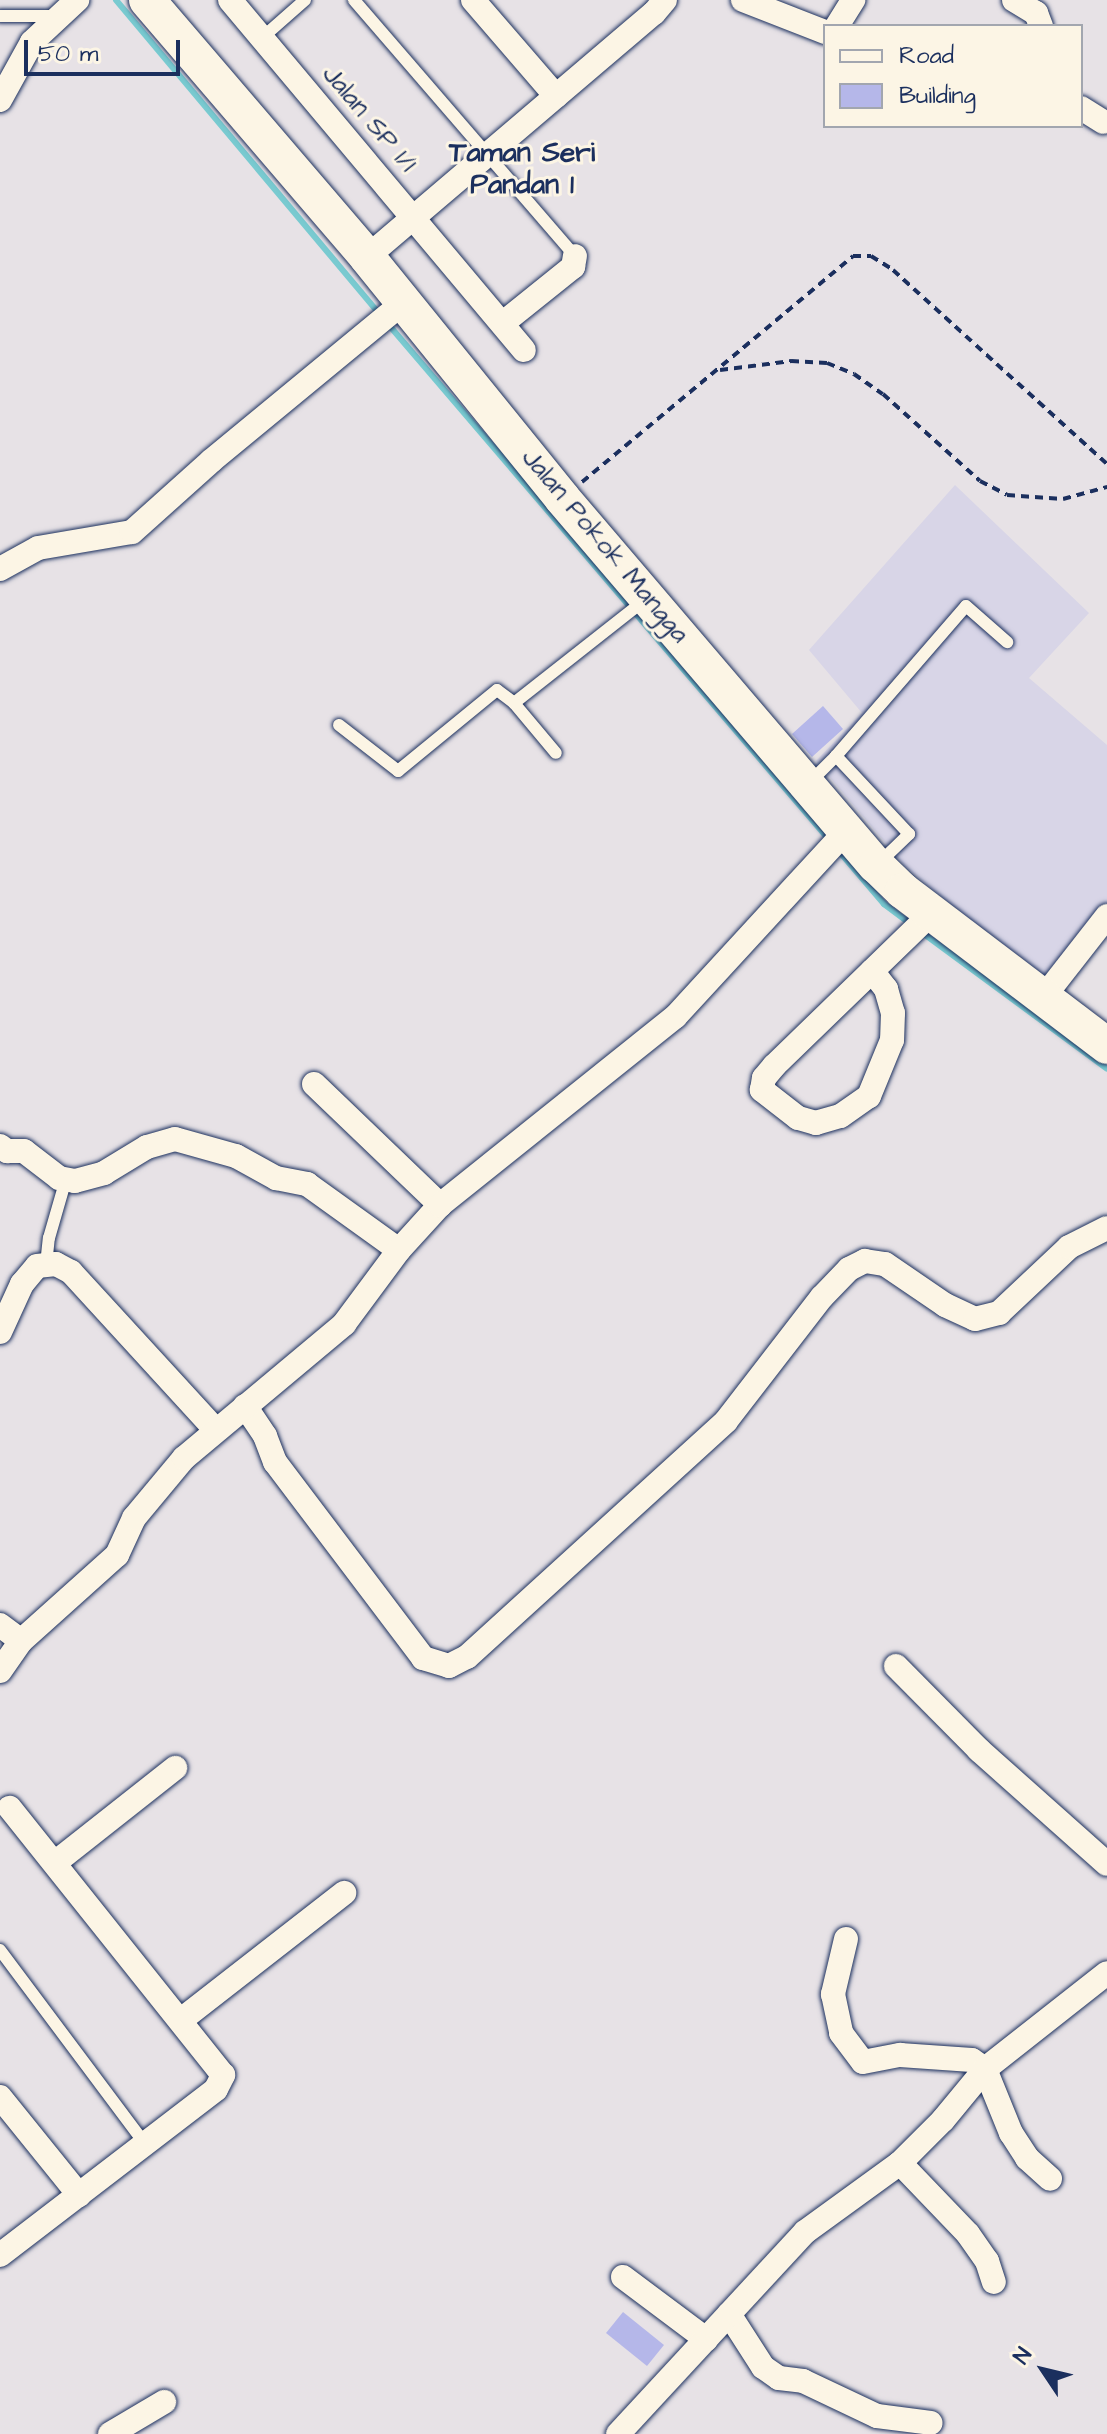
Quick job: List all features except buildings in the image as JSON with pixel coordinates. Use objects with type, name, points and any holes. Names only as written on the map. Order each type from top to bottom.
[{"type":"main road","name":"Jalan Pokok Mangga","points":[[147,0],[367,257],[392,312],[562,498],[634,608],[807,785],[836,841],[876,865],[922,924],[1043,998],[1107,1046]]},
{"type":"street","points":[[0,100],[32,42],[77,0]]},
{"type":"street","name":"Jalan SP 1/1","points":[[230,0],[524,350]]},
{"type":"street","points":[[473,0],[556,96]]},
{"type":"street","points":[[367,257],[665,0]]},
{"type":"street","points":[[743,0],[823,31]]},
{"type":"street","points":[[838,24],[853,0]]},
{"type":"street","points":[[1014,0],[1036,13],[1040,24]]},
{"type":"street","points":[[1083,109],[1103,122]]},
{"type":"street","points":[[503,323],[573,267],[575,256]]},
{"type":"street","points":[[0,569],[38,548],[132,532],[211,461],[392,312]]},
{"type":"street","points":[[0,1671],[21,1641],[117,1555],[134,1518],[184,1458],[344,1324],[399,1250],[440,1205],[675,1017],[836,841]]},
{"type":"street","points":[[1043,998],[1107,916]]},
{"type":"street","points":[[872,971],[886,989],[893,1013],[892,1040],[869,1096],[840,1116],[816,1123],[798,1118],[762,1090],[764,1078],[872,971],[922,924]]},
{"type":"street","points":[[314,1084],[440,1205]]},
{"type":"street","points":[[0,1146],[7,1151],[24,1151],[40,1166],[75,1181],[104,1173],[147,1147],[175,1139],[236,1156],[276,1178],[307,1184],[399,1250]]},
{"type":"street","points":[[245,1406],[265,1436],[275,1462],[423,1658],[449,1666],[467,1657],[726,1421],[822,1297],[849,1269],[865,1261],[885,1264],[945,1305],[975,1319],[999,1313],[1069,1247],[1107,1228]]},
{"type":"street","points":[[0,1332],[22,1284],[37,1266],[56,1264],[71,1272],[216,1430]]},
{"type":"street","points":[[0,1625],[21,1641]]},
{"type":"street","points":[[896,1666],[979,1750],[1107,1864]]},
{"type":"street","points":[[56,1862],[175,1768]]},
{"type":"street","points":[[0,2255],[216,2089],[223,2075],[56,1862],[5,1809]]},
{"type":"street","points":[[181,2020],[344,1893]]},
{"type":"street","points":[[846,1939],[833,1994],[841,2033],[863,2062],[900,2055],[972,2060],[985,2069],[1011,2133],[1027,2158],[1050,2179]]},
{"type":"street","points":[[631,2430],[706,2339],[805,2232],[900,2163],[943,2120],[985,2069],[1107,1973]]},
{"type":"street","points":[[0,2097],[79,2195]]},
{"type":"street","points":[[900,2163],[968,2234],[987,2261],[994,2282]]},
{"type":"street","points":[[623,2277],[706,2339]]},
{"type":"street","points":[[729,2314],[763,2367],[779,2378],[803,2381],[877,2416],[931,2423]]},
{"type":"street","points":[[110,2434],[164,2402]]},
{"type":"lane","points":[[263,37],[305,0]]},
{"type":"lane","points":[[354,0],[575,256]]},
{"type":"lane","points":[[0,16],[57,16]]},
{"type":"lane","points":[[807,785],[836,756],[966,606],[1007,642]]},
{"type":"lane","points":[[514,703],[634,608]]},
{"type":"lane","points":[[339,725],[398,771],[497,690],[514,703],[556,753]]},
{"type":"lane","points":[[836,756],[909,834],[876,865]]},
{"type":"lane","points":[[46,1265],[49,1238],[66,1179]]},
{"type":"lane","points":[[0,1950],[146,2145]]},
{"type":"path","points":[[562,498],[853,256],[871,256],[893,270],[1107,464]]},
{"type":"path","points":[[717,371],[791,361],[827,363],[854,374],[883,394],[980,481],[1007,495],[1063,499],[1107,487]]},
{"type":"shaded area","points":[[955,485],[1089,613],[1029,678],[1107,745],[1107,914],[1046,984],[905,866],[816,761],[862,713],[809,650]]},
{"type":"waterway","points":[[116,0],[381,316]]},
{"type":"waterway","points":[[388,324],[831,842]]},
{"type":"waterway","points":[[838,850],[884,904],[911,924]]},
{"type":"waterway","points":[[920,931],[1107,1069]]},
{"type":"district","name":"Taman Seri Pandan 1","points":[[522,169]]}]
